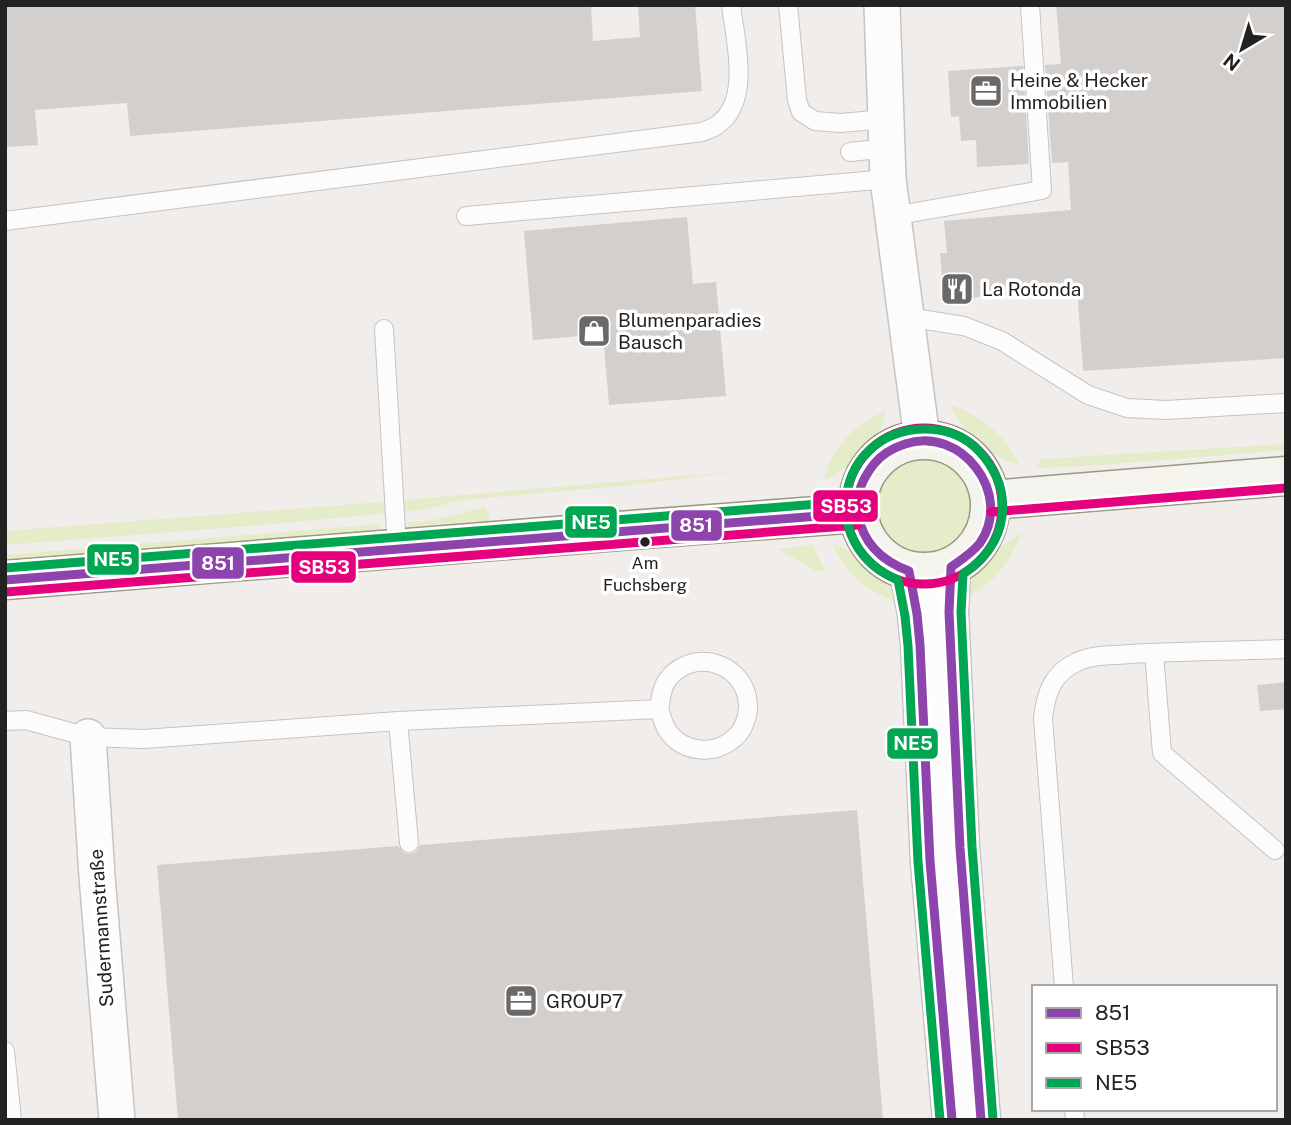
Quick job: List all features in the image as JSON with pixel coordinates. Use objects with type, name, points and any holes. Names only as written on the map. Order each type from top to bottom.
[{"type":"main road","points":[[922,439],[946,443],[966,455],[983,475],[990,500],[989,522],[981,543],[970,556],[951,567],[931,572],[909,571],[890,563],[874,550],[862,533],[857,513],[859,491],[866,473],[879,456],[899,444],[922,439]]},
{"type":"main road","points":[[990,500],[1286,477]]},
{"type":"main road","points":[[5,580],[857,513]]},
{"type":"street","points":[[882,5],[887,149],[893,216],[922,439]]},
{"type":"street","points":[[951,567],[949,612],[960,848],[981,1120]]},
{"type":"street","points":[[909,571],[920,645],[930,860],[952,1120]]},
{"type":"street","name":"Sudermannstraße","points":[[88,737],[117,1120]]},
{"type":"lane","points":[[5,220],[702,132],[719,124],[731,109],[738,89],[739,66],[731,5]]},
{"type":"lane","points":[[788,5],[797,100],[801,112],[815,121],[841,123],[887,149]]},
{"type":"lane","points":[[893,216],[1042,190],[1030,5]]},
{"type":"lane","points":[[850,152],[887,149]]},
{"type":"lane","points":[[467,216],[887,149]]},
{"type":"lane","points":[[907,317],[964,326],[1002,341],[1088,395],[1127,408],[1166,410],[1286,403]]},
{"type":"lane","points":[[384,328],[397,548]]},
{"type":"lane","points":[[1065,985],[1043,718],[1048,689],[1065,669],[1089,658],[1286,649]]},
{"type":"lane","points":[[1154,653],[1162,753],[1275,850]]},
{"type":"lane","points":[[707,661],[723,665],[735,674],[748,697],[744,726],[734,739],[717,749],[700,750],[680,744],[668,732],[659,709],[661,692],[669,678],[684,666],[707,661]]},
{"type":"lane","points":[[5,721],[26,720],[88,737],[144,739],[398,721],[659,709]]},
{"type":"lane","points":[[398,721],[409,843]]},
{"type":"lane","points":[[5,1051],[12,1120]]},
{"type":"green space","points":[[950,405],[982,420],[1008,445],[1019,465],[1007,461],[978,442],[963,426]]},
{"type":"green space","points":[[886,411],[884,421],[872,442],[853,462],[824,481],[832,458],[846,438],[864,422]]},
{"type":"green space","points":[[1286,444],[1286,450],[1036,468],[1041,459]]},
{"type":"green space","points":[[925,457],[943,460],[959,471],[970,487],[973,505],[970,523],[959,539],[943,550],[925,553],[907,550],[891,539],[880,523],[877,505],[880,487],[891,471],[907,460]]},
{"type":"green space","points":[[743,471],[632,485],[463,500],[423,510],[5,545],[5,531]]},
{"type":"green space","points":[[485,507],[490,523],[479,525],[476,521],[408,527],[407,522],[429,521]]},
{"type":"green space","points":[[381,524],[377,531],[5,561],[5,555]]},
{"type":"green space","points":[[1022,533],[1000,572],[965,599],[979,570],[1004,545]]},
{"type":"green space","points":[[833,544],[849,551],[876,573],[901,603],[878,594],[860,582],[845,566]]},
{"type":"green space","points":[[813,545],[825,571],[816,571],[778,549]]},
{"type":"building","points":[[5,5],[591,5],[593,41],[640,37],[638,5],[695,5],[702,91],[130,136],[127,103],[35,110],[38,145],[5,147]]},
{"type":"building","points":[[1056,5],[1286,5],[1286,358],[1083,371],[1077,289],[944,300],[940,253],[947,253],[944,221],[1071,210],[1068,162],[1052,163],[1045,65],[1061,64]]},
{"type":"building","points":[[1023,66],[1029,164],[977,167],[976,140],[961,141],[959,116],[951,117],[948,71]]},
{"type":"building","points":[[687,217],[693,284],[716,282],[726,396],[609,405],[603,334],[533,340],[524,231]]},
{"type":"building","points":[[1286,682],[1286,709],[1260,711],[1257,685]]},
{"type":"building","name":"GROUP7","points":[[857,810],[883,1120],[178,1120],[157,865],[398,846],[404,853],[409,854],[416,852],[420,845]]},
{"type":"transit line","name":"SB53","points":[[924,428],[954,434],[979,451],[996,476],[1002,506],[996,536],[979,561],[954,578],[924,584],[894,578],[869,561],[852,536],[846,506],[852,476],[869,451],[894,434],[924,428]]},
{"type":"transit line","name":"NE5","points":[[940,1120],[918,862],[905,616],[898,580],[872,564],[855,542],[847,518],[847,492],[855,468],[872,448],[895,434],[925,429],[951,433],[974,446],[992,469],[1002,497],[1003,509],[999,531],[994,541],[981,559],[963,574],[961,612],[972,847],[993,1119]]},
{"type":"transit line","name":"851","points":[[952,1120],[930,861],[917,614],[909,571],[890,562],[869,543],[857,507],[863,481],[877,460],[905,444],[926,441],[945,445],[962,454],[976,468],[986,485],[990,504],[989,524],[980,543],[951,567],[949,612],[960,848],[981,1120]]},
{"type":"transit line","name":"SB53","points":[[991,512],[1286,488]]},
{"type":"transit line","name":"NE5","points":[[5,568],[856,501]]},
{"type":"transit line","name":"851","points":[[5,580],[857,513]]},
{"type":"transit line","name":"SB53","points":[[6,592],[858,525]]},
{"type":"place","name":"Heine & Hecker Immobilien","points":[[986,91]]},
{"type":"place","name":"La Rotonda","points":[[957,289]]},
{"type":"place","name":"Blumenparadies Bausch","points":[[594,331]]},
{"type":"place","name":"Am Fuchsberg","points":[[645,542]]},
{"type":"place","name":"GROUP7","points":[[521,1001]]}]
